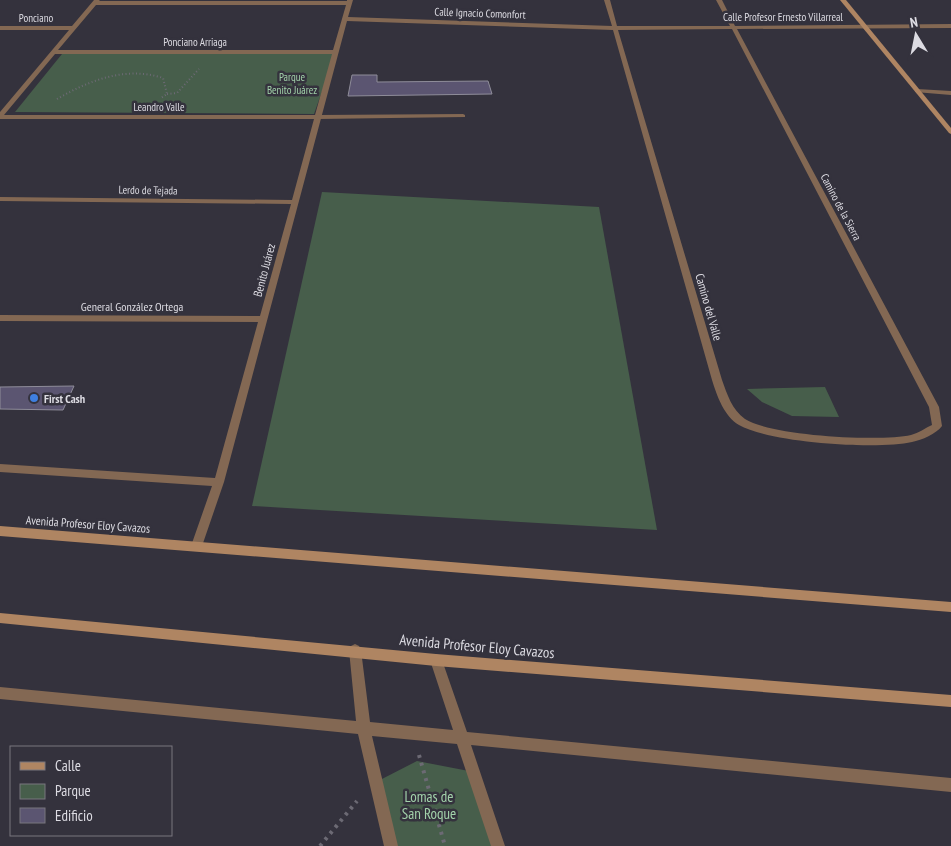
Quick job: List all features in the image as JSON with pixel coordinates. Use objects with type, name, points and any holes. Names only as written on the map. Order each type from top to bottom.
[{"type":"main road","points":[[843,0],[951,132]]},
{"type":"main road","name":"Avenida Profesor Eloy Cavazos","points":[[0,531],[951,607]]},
{"type":"main road","name":"Avenida Profesor Eloy Cavazos","points":[[0,618],[355,650],[436,660],[951,701]]},
{"type":"street","name":"Camino del Valle","points":[[607,0],[717,380],[730,409],[743,422],[784,436],[887,441],[912,439],[937,426]]},
{"type":"street","name":"Camino de la Sierra","points":[[719,0],[925,388],[934,407],[937,426]]},
{"type":"street","points":[[0,117],[96,2],[350,1]]},
{"type":"street","name":"Benito Juárez","points":[[197,546],[219,482],[350,1]]},
{"type":"street","name":"Calle Ignacio Comonfort","points":[[345,19],[615,28]]},
{"type":"street","name":"Calle Profesor Ernesto Villarreal","points":[[615,28],[951,26]]},
{"type":"street","name":"Ponciano","points":[[0,28],[73,28]]},
{"type":"street","name":"Ponciano Arriaga","points":[[54,52],[336,52]]},
{"type":"street","points":[[917,91],[951,93]]},
{"type":"street","name":"Leandro Valle","points":[[0,117],[463,116]]},
{"type":"street","name":"Lerdo de Tejada","points":[[0,199],[295,202]]},
{"type":"street","name":"General González Ortega","points":[[0,318],[264,319]]},
{"type":"street","points":[[0,468],[219,482]]},
{"type":"street","points":[[355,650],[364,729],[392,846]]},
{"type":"street","points":[[436,660],[498,846]]},
{"type":"street","points":[[0,693],[951,785]]},
{"type":"path","points":[[154,103],[167,94],[177,94],[201,67],[193,64]]},
{"type":"path","points":[[54,101],[78,85],[109,76],[157,71]]},
{"type":"path","points":[[148,73],[162,78],[167,94]]},
{"type":"path","points":[[413,733],[445,846]]},
{"type":"path","points":[[320,846],[375,779]]},
{"type":"green space","name":"Parque Benito Juárez","points":[[336,52],[314,114],[15,112],[62,54]]},
{"type":"green space","points":[[322,192],[599,207],[657,530],[252,506]]},
{"type":"green space","points":[[825,387],[839,417],[792,416],[762,402],[747,389]]},
{"type":"green space","name":"Lomas de San Roque","points":[[417,761],[474,772],[496,846],[397,846],[380,780]]},
{"type":"building","points":[[352,75],[377,75],[377,82],[488,81],[492,94],[348,96]]},
{"type":"building","name":"First Cash","points":[[74,386],[63,410],[0,409],[0,387]]},
{"type":"place","name":"First Cash","points":[[34,398]]}]
